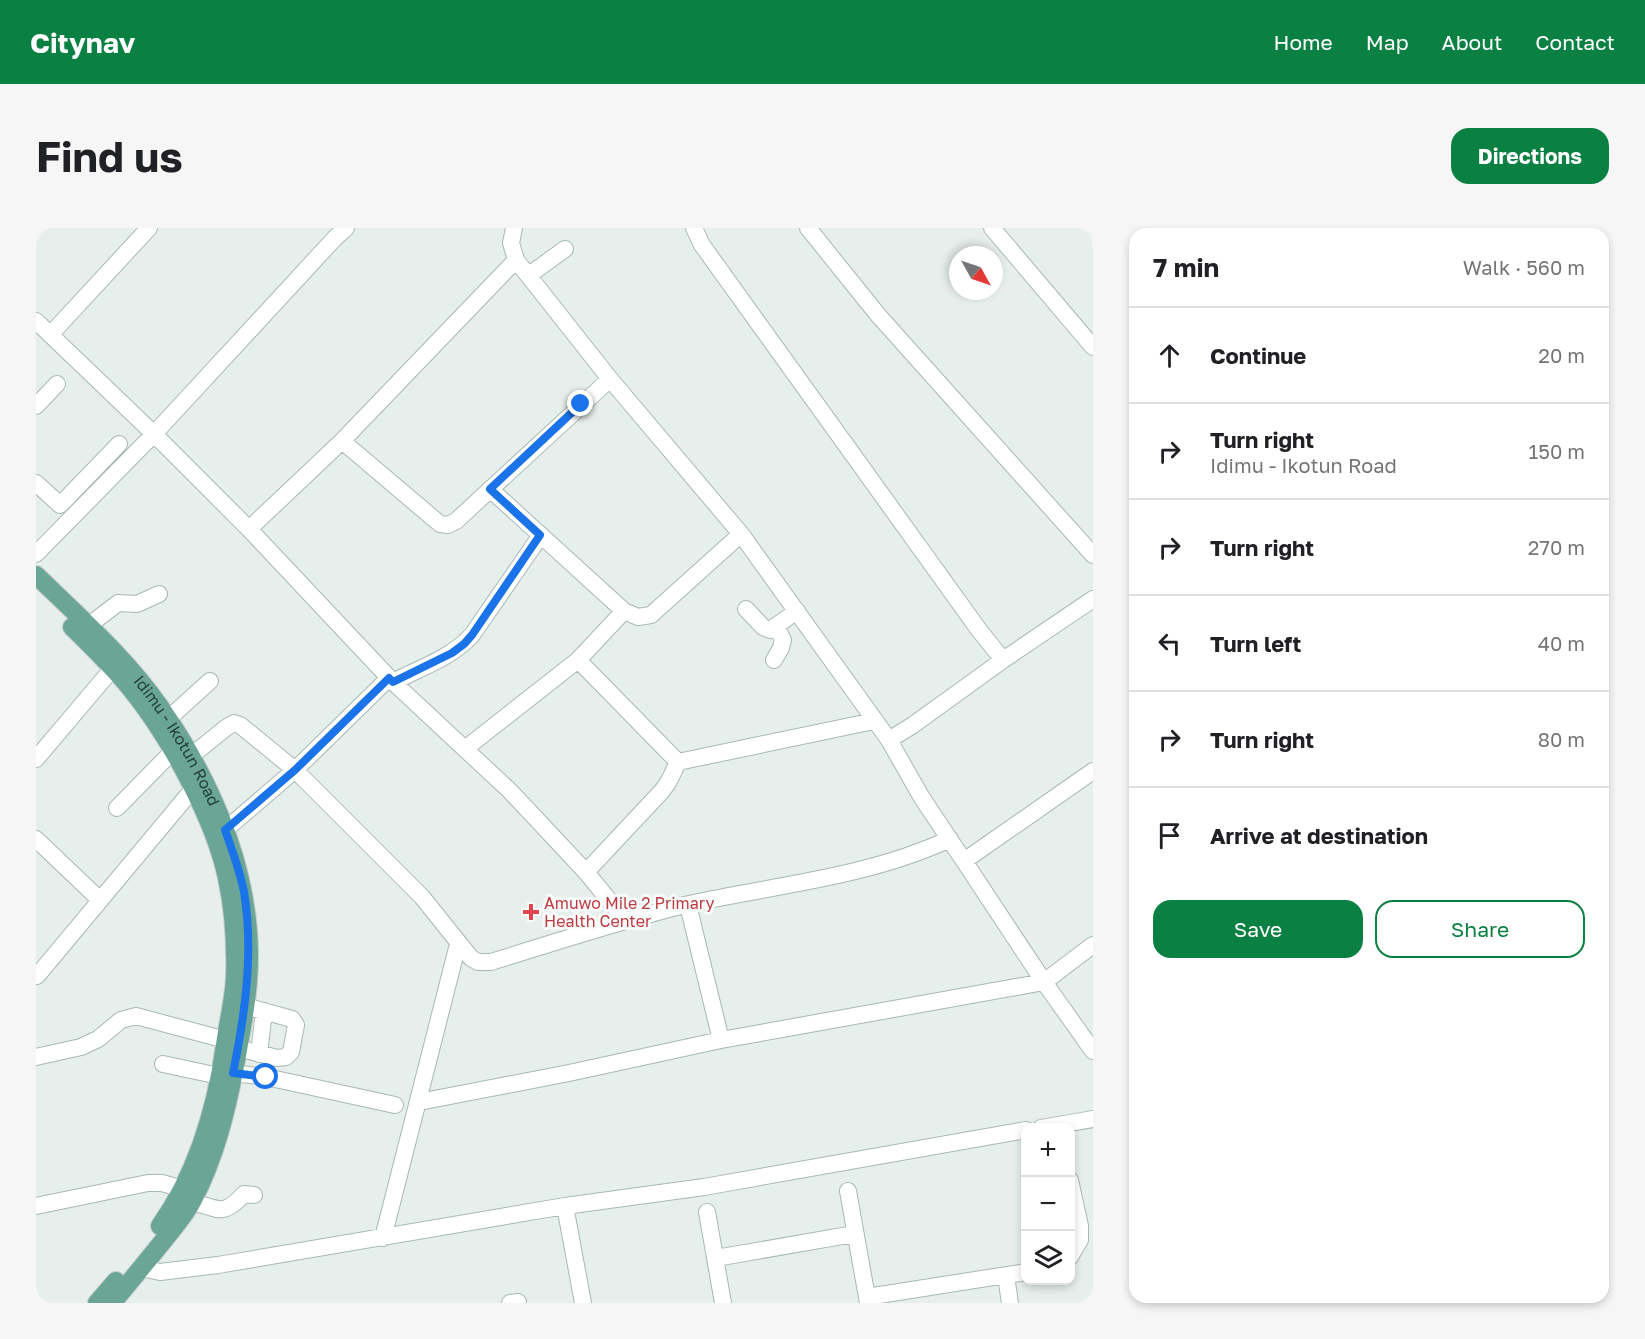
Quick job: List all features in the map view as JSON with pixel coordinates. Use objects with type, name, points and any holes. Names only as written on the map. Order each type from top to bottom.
[{"type":"main road","name":"Idimu - Ikotun Road","points":[[36,575],[124,661],[168,719],[191,756],[225,830],[244,892],[248,964],[245,1006],[229,1059],[225,1118],[217,1143],[188,1196],[142,1268],[112,1303]]},
{"type":"main road","points":[[36,592],[113,668],[146,710],[193,789],[220,852],[231,896],[235,975],[229,1059]]},
{"type":"main road","points":[[97,1303],[188,1196]]},
{"type":"street","points":[[50,335],[149,228]]},
{"type":"street","points":[[514,228],[511,243],[516,260],[610,379],[741,534],[889,740],[922,798],[1044,982],[1093,1051]]},
{"type":"street","points":[[694,228],[702,245],[979,630],[1003,660]]},
{"type":"street","points":[[808,228],[878,315],[1093,555]]},
{"type":"street","points":[[992,228],[1093,347]]},
{"type":"street","points":[[36,554],[154,434],[336,231]]},
{"type":"street","points":[[529,275],[565,249]]},
{"type":"street","points":[[249,530],[342,441],[516,260]]},
{"type":"street","points":[[36,321],[154,434],[249,530],[391,680],[510,790],[586,872],[627,921]]},
{"type":"street","points":[[342,441],[440,524],[448,525],[456,521],[610,379]]},
{"type":"street","points":[[36,406],[57,384]]},
{"type":"street","points":[[36,483],[60,505],[119,444]]},
{"type":"street","points":[[490,489],[624,611],[638,617],[651,615],[741,534]]},
{"type":"street","points":[[225,830],[295,770],[391,680],[452,653],[464,644],[540,535]]},
{"type":"street","points":[[88,626],[118,603],[137,604],[159,594]]},
{"type":"street","points":[[889,740],[1093,599]]},
{"type":"street","points":[[746,609],[763,627],[770,630],[797,611]]},
{"type":"street","points":[[466,748],[578,660],[624,611]]},
{"type":"street","points":[[774,660],[783,640],[776,626]]},
{"type":"street","points":[[578,660],[678,762]]},
{"type":"street","points":[[36,759],[113,668]]},
{"type":"street","points":[[168,719],[210,681]]},
{"type":"street","points":[[678,762],[874,721]]},
{"type":"street","points":[[191,756],[234,723],[295,770],[422,897],[458,944],[478,962],[491,962],[688,905],[852,871],[922,852],[950,839]]},
{"type":"street","points":[[117,808],[172,751]]},
{"type":"street","points":[[586,872],[662,791],[678,762]]},
{"type":"street","points":[[964,861],[1093,771]]},
{"type":"street","points":[[37,976],[193,789]]},
{"type":"street","points":[[36,839],[99,900]]},
{"type":"street","points":[[688,905],[720,1040]]},
{"type":"street","points":[[383,1238],[458,944]]},
{"type":"street","points":[[418,1102],[720,1040],[1044,982],[1093,945]]},
{"type":"street","points":[[163,1064],[229,1059],[259,1054],[286,1057],[291,1052],[296,1025],[292,1019],[245,1006]]},
{"type":"street","points":[[259,1054],[264,1011]]},
{"type":"street","points":[[36,1057],[81,1047],[98,1039],[121,1020],[136,1016],[266,1077],[395,1105]]},
{"type":"street","points":[[1070,1123],[1093,1119]]},
{"type":"street","points":[[142,1268],[160,1272],[179,1270],[566,1206],[704,1187],[1021,1131]]},
{"type":"street","points":[[36,1206],[148,1183],[162,1183],[222,1210],[228,1209],[244,1194],[254,1195]]},
{"type":"street","points":[[848,1191],[867,1300],[1021,1273]]},
{"type":"street","points":[[1075,1204],[1080,1233],[1080,1240],[1075,1249]]},
{"type":"street","points":[[566,1206],[583,1303]]},
{"type":"street","points":[[707,1212],[723,1303]]},
{"type":"street","points":[[716,1258],[854,1234]]},
{"type":"street","points":[[1006,1276],[1010,1303]]},
{"type":"place","name":"Amuwo Mile 2 Primary Health Center","points":[[531,912]]},
{"type":"route","points":[[266,1077],[233,1073],[245,1006],[248,964],[244,892],[225,830],[295,770],[389,678],[393,682],[452,653],[472,635],[540,535],[490,489],[581,404]]}]
